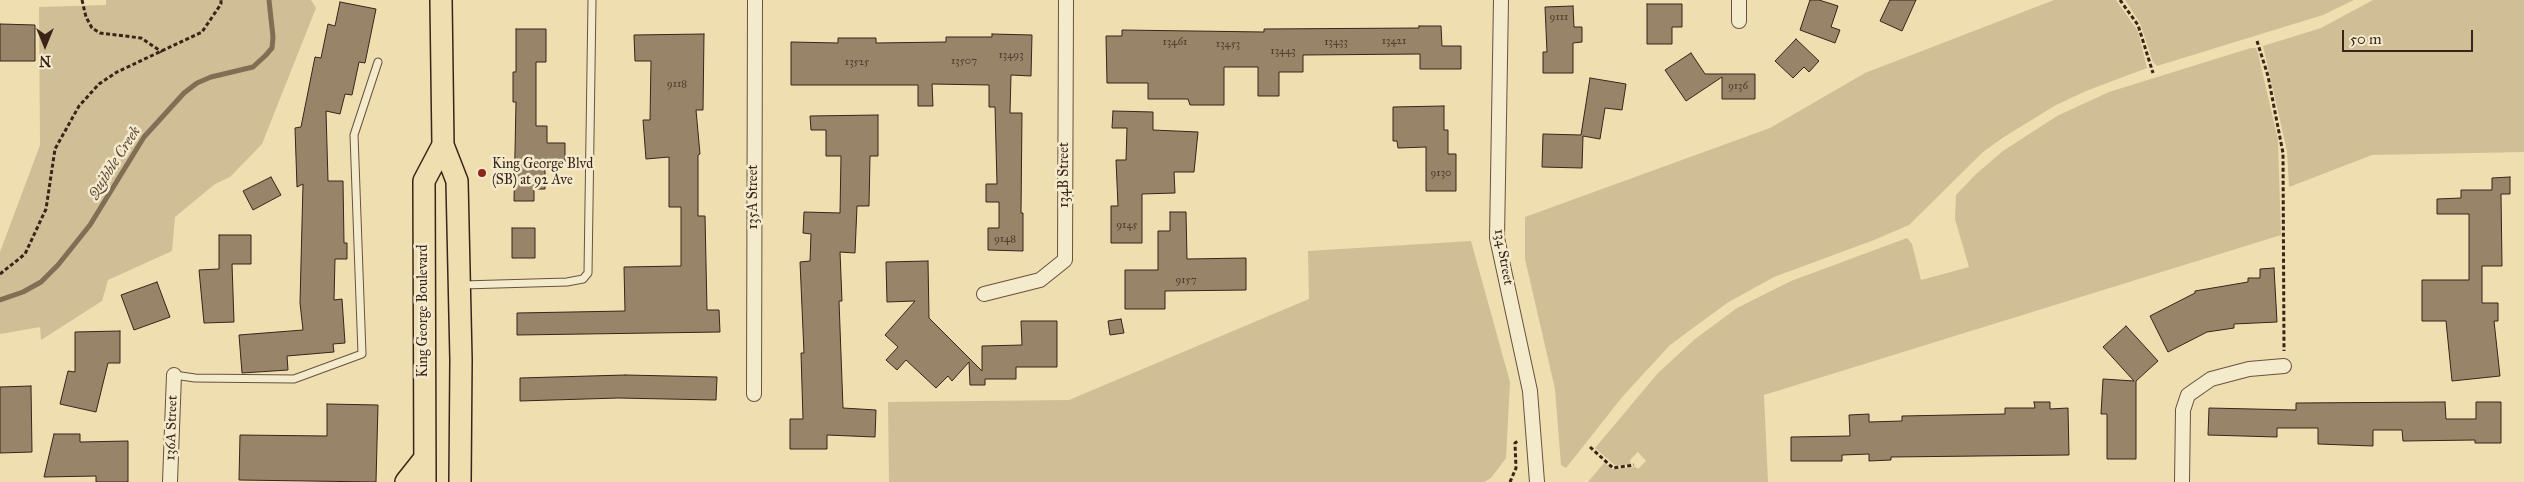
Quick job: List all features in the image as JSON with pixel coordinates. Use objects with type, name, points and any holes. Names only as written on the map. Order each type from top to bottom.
[{"type":"main road","name":"King George Boulevard","points":[[441,0],[443,145],[457,181],[460,285],[461,474]]},
{"type":"main road","name":"King George Boulevard","points":[[425,482],[424,182],[443,145]]},
{"type":"main road","points":[[406,482],[425,458]]},
{"type":"main road","points":[[461,474],[476,482]]},
{"type":"street","name":"135A Street","points":[[754,394],[755,0]]},
{"type":"street","name":"134B Street","points":[[984,294],[1040,280],[1065,260],[1066,0]]},
{"type":"street","name":"134 Street","points":[[1501,0],[1497,238],[1530,391],[1537,482]]},
{"type":"street","points":[[1739,0],[1739,21]]},
{"type":"street","points":[[2182,482],[2183,410],[2188,395],[2211,379],[2284,360]]},
{"type":"street","name":"136A Street","points":[[170,482],[174,374]]},
{"type":"lane","points":[[460,285],[567,282],[583,279],[588,273],[592,0]]},
{"type":"lane","points":[[174,374],[196,378],[294,379],[362,354],[354,134],[378,62]]},
{"type":"path","points":[[82,0],[86,17],[92,28],[100,33],[141,38],[162,52]]},
{"type":"path","points":[[0,274],[25,254],[46,209],[55,149],[79,106],[98,84],[117,72],[202,32],[221,0]]},
{"type":"path","points":[[2120,0],[2138,25],[2154,73]]},
{"type":"path","points":[[2257,41],[2273,100],[2283,153],[2284,360]]},
{"type":"path","points":[[1510,482],[1516,468],[1515,443]]},
{"type":"path","points":[[1590,447],[1614,468],[1634,465]]},
{"type":"shaded area","points":[[106,0],[311,0],[316,8],[262,144],[230,177],[215,184],[175,217],[172,251],[108,280],[102,301],[41,340],[40,327],[0,334],[0,252],[40,145],[39,7],[106,5]]},
{"type":"shaded area","points":[[2054,0],[2116,0],[2138,31],[2147,68],[2086,91],[2056,105],[2004,137],[1983,152],[1909,225],[1774,277],[1727,303],[1670,345],[1623,396],[1566,468],[1561,465],[1555,389],[1525,259],[1525,217],[1770,128],[1865,73]]},
{"type":"shaded area","points":[[2125,0],[2354,0],[2323,15],[2157,66],[2153,62],[2140,23]]},
{"type":"shaded area","points":[[2373,0],[2524,0],[2524,152],[2372,155],[2289,187],[2287,151],[2263,46],[2321,28]]},
{"type":"shaded area","points":[[2256,48],[2258,53],[2278,140],[2281,235],[1764,395],[1768,482],[1588,482],[1604,463],[1613,469],[1636,467],[1638,469],[1646,461],[1638,452],[1630,460],[1631,464],[1616,466],[1595,448],[1658,373],[1695,339],[1737,308],[1791,281],[1907,238],[1912,244],[1921,280],[1969,267],[1955,219],[1956,195],[1976,174],[2003,151],[2057,116],[2109,92]]},
{"type":"shaded area","points":[[1471,241],[1510,382],[1506,458],[1491,478],[1484,482],[889,482],[888,402],[1069,400],[1309,299],[1308,251]]},
{"type":"building","points":[[1810,0],[1819,0],[1838,6],[1831,27],[1840,30],[1835,43],[1800,30]]},
{"type":"building","points":[[1890,0],[1916,0],[1902,31],[1880,21]]},
{"type":"building","points":[[340,2],[376,9],[365,63],[359,62],[352,95],[345,94],[340,114],[326,111],[328,181],[343,181],[344,243],[347,243],[347,259],[335,259],[334,300],[342,299],[345,343],[333,344],[334,352],[287,356],[288,370],[242,373],[239,335],[303,330],[300,303],[303,184],[297,187],[295,128],[301,127],[315,57],[321,58],[328,24],[335,26]]},
{"type":"building","points":[[1647,4],[1682,4],[1682,27],[1672,27],[1672,44],[1647,44]]},
{"type":"building","points":[[1573,6],[1574,27],[1582,27],[1582,42],[1573,43],[1573,73],[1543,73],[1543,52],[1547,52],[1545,7]]},
{"type":"building","points":[[0,24],[35,25],[35,61],[0,61]]},
{"type":"building","points":[[1419,26],[1441,26],[1442,46],[1461,46],[1461,69],[1420,69],[1420,54],[1303,55],[1303,72],[1279,72],[1279,96],[1258,96],[1258,67],[1224,67],[1224,105],[1190,105],[1188,99],[1148,99],[1148,83],[1107,83],[1106,36],[1122,36],[1122,30],[1264,32],[1264,29],[1419,28]]},
{"type":"building","points":[[516,29],[546,29],[546,62],[536,62],[536,126],[547,126],[547,143],[565,143],[565,162],[545,162],[545,189],[534,189],[534,201],[514,201],[516,102],[513,102],[513,72],[516,72]]},
{"type":"building","points":[[704,34],[703,110],[696,110],[700,154],[698,155],[698,216],[705,216],[707,310],[719,310],[720,332],[517,335],[517,313],[625,311],[624,267],[681,266],[681,207],[669,207],[669,157],[646,159],[643,120],[650,120],[651,61],[635,61],[634,35]]},
{"type":"building","points":[[992,34],[1032,35],[1031,76],[1011,75],[1010,113],[1022,113],[1021,213],[1023,213],[1023,251],[988,250],[988,228],[999,228],[999,202],[986,202],[986,184],[997,184],[995,107],[989,107],[989,85],[932,84],[933,106],[918,106],[918,85],[791,85],[791,42],[838,43],[838,38],[876,38],[876,43],[946,42],[946,37],[992,37]]},
{"type":"building","points":[[1796,39],[1819,61],[1809,72],[1804,67],[1793,78],[1775,61]]},
{"type":"building","points":[[1691,53],[1705,74],[1755,74],[1755,99],[1722,99],[1722,77],[1686,101],[1665,70]]},
{"type":"building","points":[[1590,78],[1626,84],[1622,110],[1605,108],[1600,139],[1583,136],[1582,168],[1542,167],[1543,134],[1581,135]]},
{"type":"building","points":[[1444,106],[1444,130],[1448,130],[1448,154],[1456,154],[1456,191],[1426,191],[1426,147],[1398,148],[1397,141],[1393,141],[1393,107]]},
{"type":"building","points":[[1113,111],[1153,112],[1153,130],[1198,132],[1194,172],[1174,172],[1175,193],[1142,194],[1142,243],[1111,243],[1111,206],[1118,206],[1116,160],[1126,160],[1127,128],[1112,128]]},
{"type":"building","points":[[878,115],[878,156],[870,156],[869,206],[857,206],[855,253],[840,252],[842,301],[839,301],[843,408],[876,410],[875,437],[827,435],[827,449],[790,449],[790,419],[803,419],[801,353],[804,353],[800,262],[810,261],[811,234],[803,233],[804,212],[840,213],[841,156],[826,156],[826,130],[811,130],[810,116]]},
{"type":"building","points":[[271,177],[281,195],[253,210],[243,191]]},
{"type":"building","points":[[2510,177],[2510,194],[2501,194],[2502,266],[2482,266],[2482,303],[2498,303],[2498,321],[2494,321],[2500,376],[2452,381],[2446,321],[2422,321],[2422,280],[2469,280],[2469,214],[2437,214],[2437,199],[2461,198],[2461,190],[2492,190],[2492,178]]},
{"type":"building","points":[[1170,212],[1186,212],[1187,259],[1246,258],[1246,290],[1165,291],[1165,309],[1125,309],[1125,270],[1158,270],[1158,231],[1170,231]]},
{"type":"building","points":[[512,228],[535,228],[535,258],[512,258]]},
{"type":"building","points":[[219,235],[251,235],[251,264],[232,264],[234,322],[204,323],[199,270],[219,269]]},
{"type":"building","points":[[928,261],[929,318],[982,371],[982,346],[1022,345],[1021,321],[1057,321],[1057,367],[1016,367],[1016,379],[985,379],[985,385],[970,385],[969,362],[952,381],[948,376],[936,388],[906,360],[897,370],[886,360],[898,347],[885,335],[915,301],[887,302],[886,262]]},
{"type":"building","points":[[2274,268],[2277,322],[2234,324],[2234,328],[2207,332],[2168,352],[2150,316],[2195,293],[2195,291],[2248,282],[2248,278],[2260,278],[2260,269]]},
{"type":"building","points":[[157,282],[170,317],[134,330],[121,295]]},
{"type":"building","points":[[1121,319],[1124,333],[1110,335],[1108,321]]},
{"type":"building","points":[[2126,326],[2158,361],[2136,381],[2136,459],[2107,459],[2107,414],[2101,414],[2103,379],[2134,381],[2103,347]]},
{"type":"building","points":[[120,331],[120,363],[108,363],[96,412],[60,404],[68,371],[75,372],[75,332]]},
{"type":"building","points":[[625,375],[717,377],[716,400],[618,398],[520,401],[520,378]]},
{"type":"building","points":[[31,386],[32,452],[0,453],[0,387]]},
{"type":"building","points":[[2034,402],[2050,402],[2050,409],[2068,408],[2069,455],[1891,457],[1891,460],[1869,461],[1869,454],[1842,455],[1842,461],[1791,461],[1791,437],[1850,436],[1849,415],[1869,414],[1869,422],[1902,421],[1902,416],[2005,414],[2005,408],[2035,408]]},
{"type":"building","points":[[2445,402],[2446,419],[2476,419],[2476,402],[2501,402],[2501,443],[2475,443],[2475,440],[2403,441],[2402,430],[2373,430],[2373,446],[2318,444],[2318,428],[2277,428],[2277,437],[2208,435],[2209,408],[2296,410],[2296,403]]},
{"type":"building","points":[[327,404],[378,405],[376,482],[239,480],[240,435],[327,436]]},
{"type":"building","points":[[54,434],[80,434],[80,442],[128,441],[128,482],[96,482],[96,476],[44,477]]},
{"type":"waterway","name":"Quibble Creek","points":[[0,300],[23,292],[41,282],[58,265],[90,225],[144,137],[184,93],[197,83],[211,77],[253,67],[266,55],[272,48],[273,37],[269,0]]},
{"type":"place","name":"King George Blvd (SB) at 92 Ave","points":[[482,173]]}]
